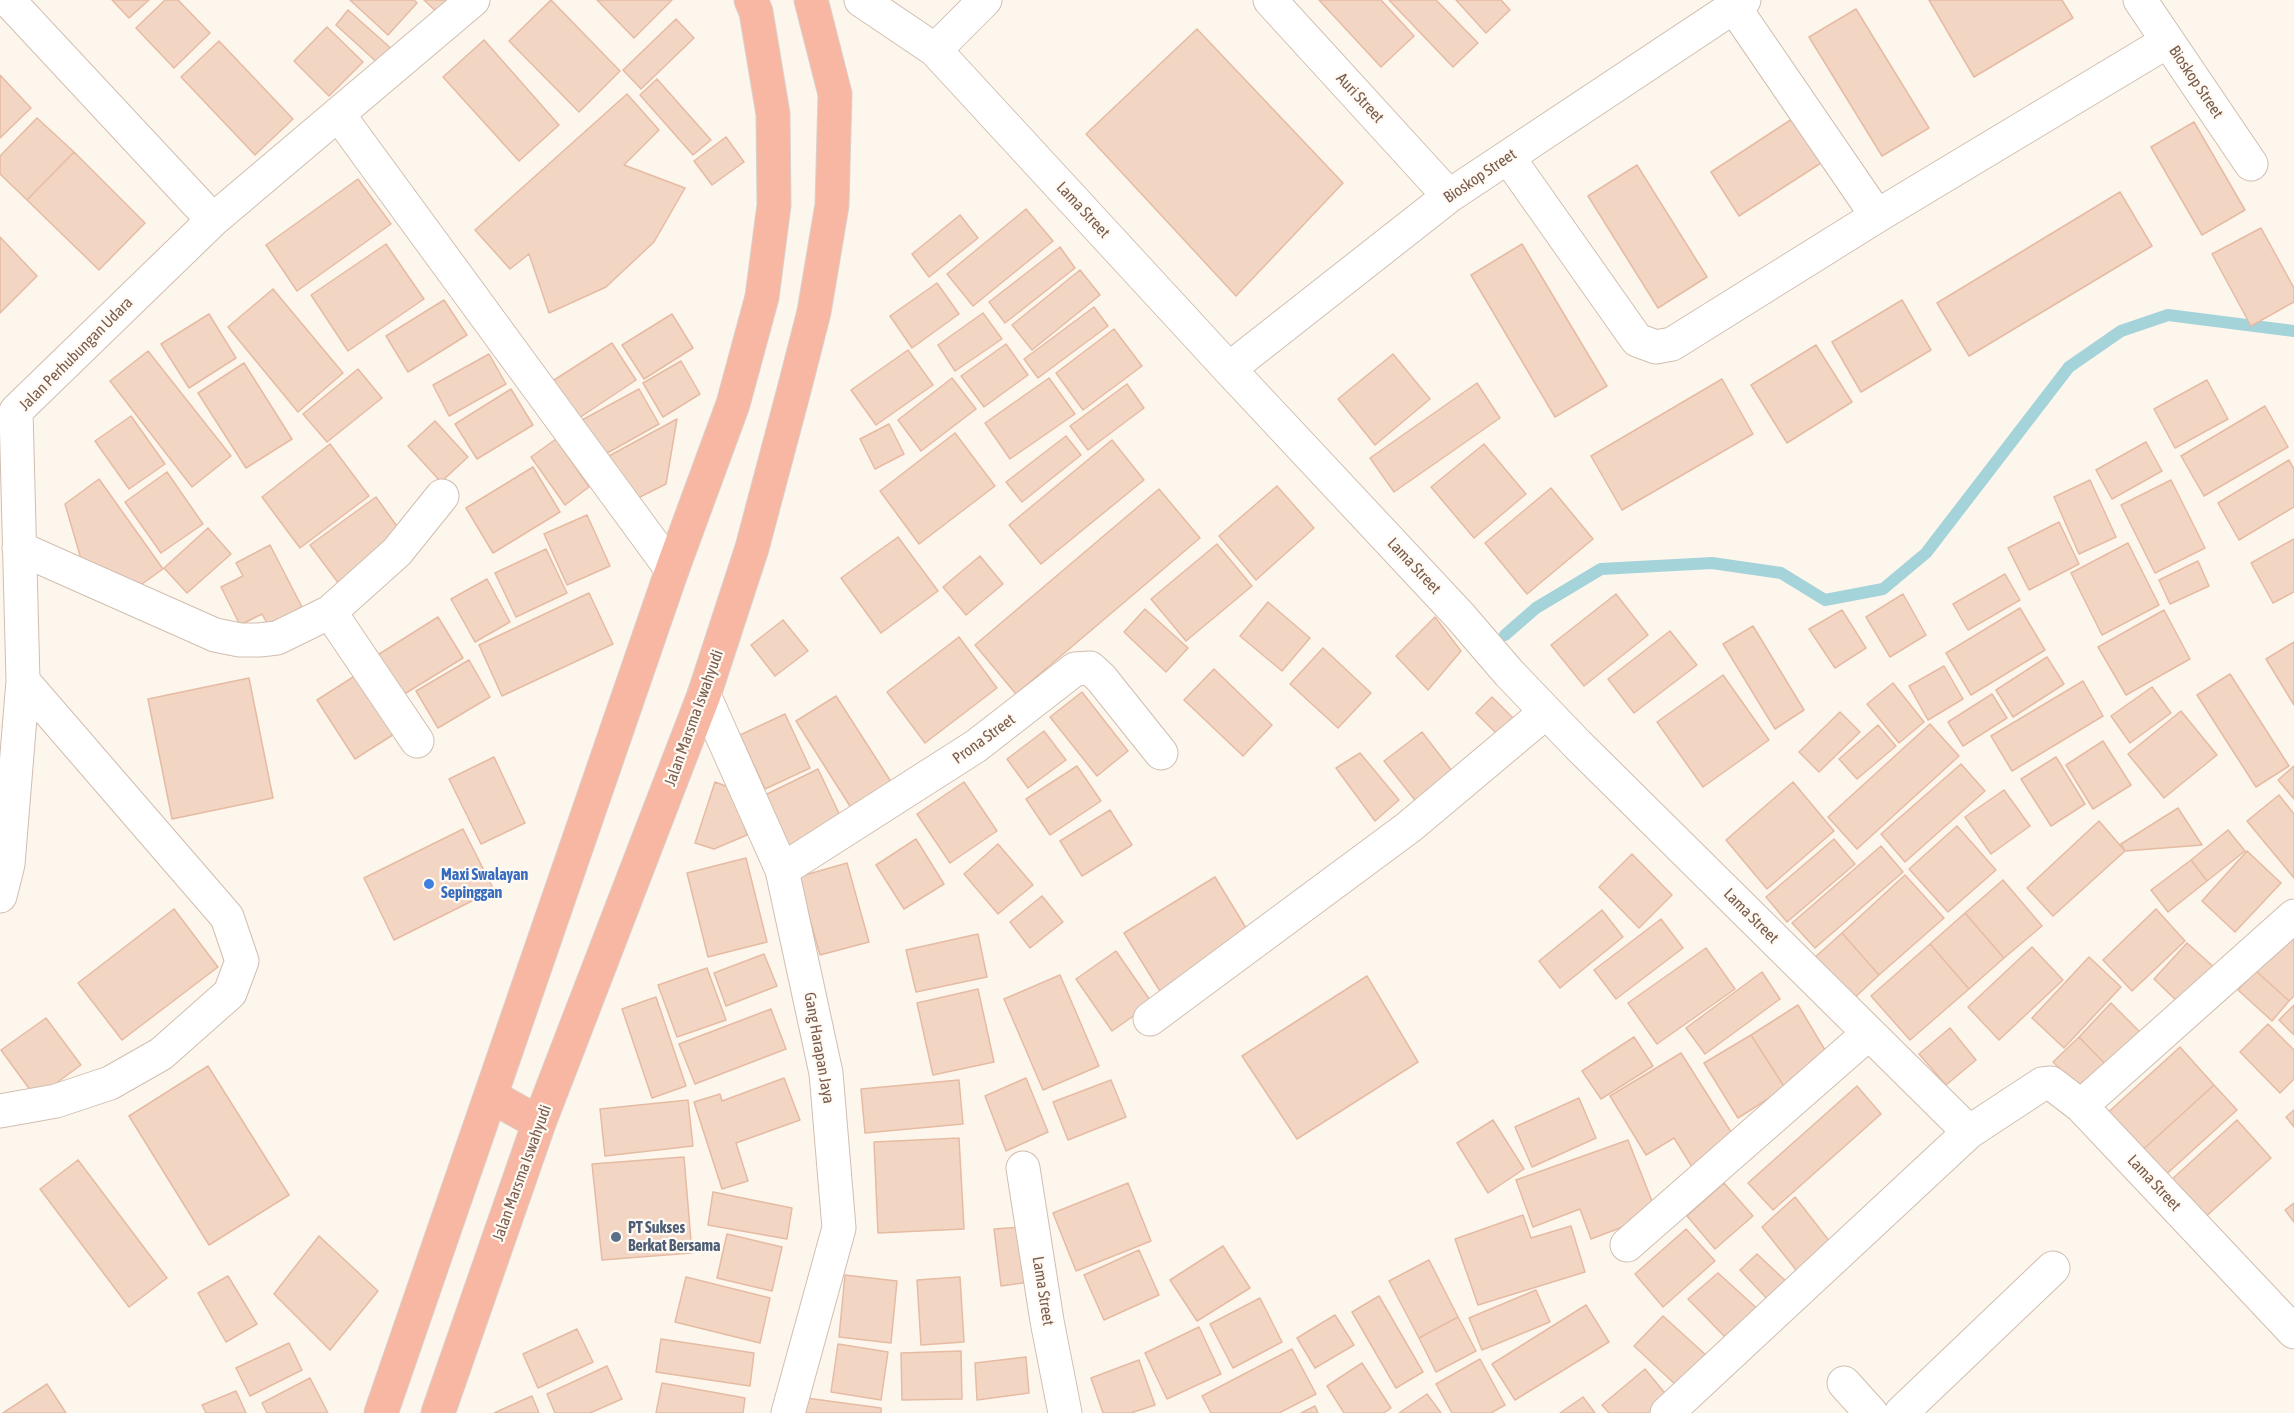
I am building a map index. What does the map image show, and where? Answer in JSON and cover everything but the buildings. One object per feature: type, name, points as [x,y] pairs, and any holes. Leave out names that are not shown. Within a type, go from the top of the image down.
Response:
[{"type":"highway","points":[[381,1413],[672,570],[733,404],[762,297],[774,205],[773,114],[756,12],[751,0]]},
{"type":"highway","name":"Jalan Marsma Iswahyudi","points":[[438,1413],[538,1123],[704,695],[752,548],[794,390],[814,312],[832,205],[835,94],[811,0]]},
{"type":"highway","points":[[491,1096],[538,1123]]},
{"type":"street","points":[[8,0],[213,220]]},
{"type":"street","name":"Jalan Perhubungan Udara","points":[[0,896],[8,864],[22,681],[20,548],[4,399],[473,0]]},
{"type":"street","name":"Lama Street","points":[[861,0],[935,50],[1461,616],[1509,673],[1546,712],[1969,1132]]},
{"type":"street","points":[[935,50],[985,0]]},
{"type":"street","name":"Auri Street","points":[[1270,0],[1449,196]]},
{"type":"street","name":"Bioskop Street","points":[[2140,0],[2251,164]]},
{"type":"street","points":[[1739,3],[1877,216]]},
{"type":"street","name":"Bioskop Street","points":[[1229,369],[1449,196],[1739,3]]},
{"type":"street","points":[[1508,157],[1637,340],[1656,347],[1672,344],[1877,216],[2168,41]]},
{"type":"street","points":[[338,114],[672,570]]},
{"type":"street","points":[[20,548],[215,635],[240,640],[277,638],[330,612],[397,552],[442,496]]},
{"type":"street","points":[[330,612],[417,741]]},
{"type":"street","name":"Prona Street","points":[[782,870],[976,746],[1075,669],[1090,668],[1101,678],[1161,753]]},
{"type":"street","points":[[0,1111],[56,1101],[110,1083],[161,1054],[230,993],[242,962],[227,917],[22,681]]},
{"type":"street","name":"Gang Harapan Jaya","points":[[704,695],[782,870],[826,1073],[839,1228],[788,1413]]},
{"type":"street","points":[[1149,1019],[1409,827],[1546,712]]},
{"type":"street","points":[[2081,1106],[2294,916]]},
{"type":"street","points":[[1627,1245],[1869,1033]]},
{"type":"street","name":"Lama Street","points":[[1667,1413],[1969,1132],[2042,1084],[2051,1083],[2081,1106],[2294,1332]]},
{"type":"street","name":"Lama Street","points":[[1023,1168],[1047,1321],[1065,1413]]},
{"type":"street","points":[[1901,1413],[2053,1268]]},
{"type":"street","points":[[1844,1383],[1871,1413]]},
{"type":"waterway","points":[[1505,635],[1536,608],[1601,569],[1712,563],[1781,573],[1825,600],[1883,589],[1926,553],[2069,367],[2121,331],[2168,315],[2294,331]]},
{"type":"place","name":"Maxi Swalayan Sepinggan","points":[[429,884]]},
{"type":"place","name":"PT Sukses Berkat Bersama","points":[[616,1237]]}]
